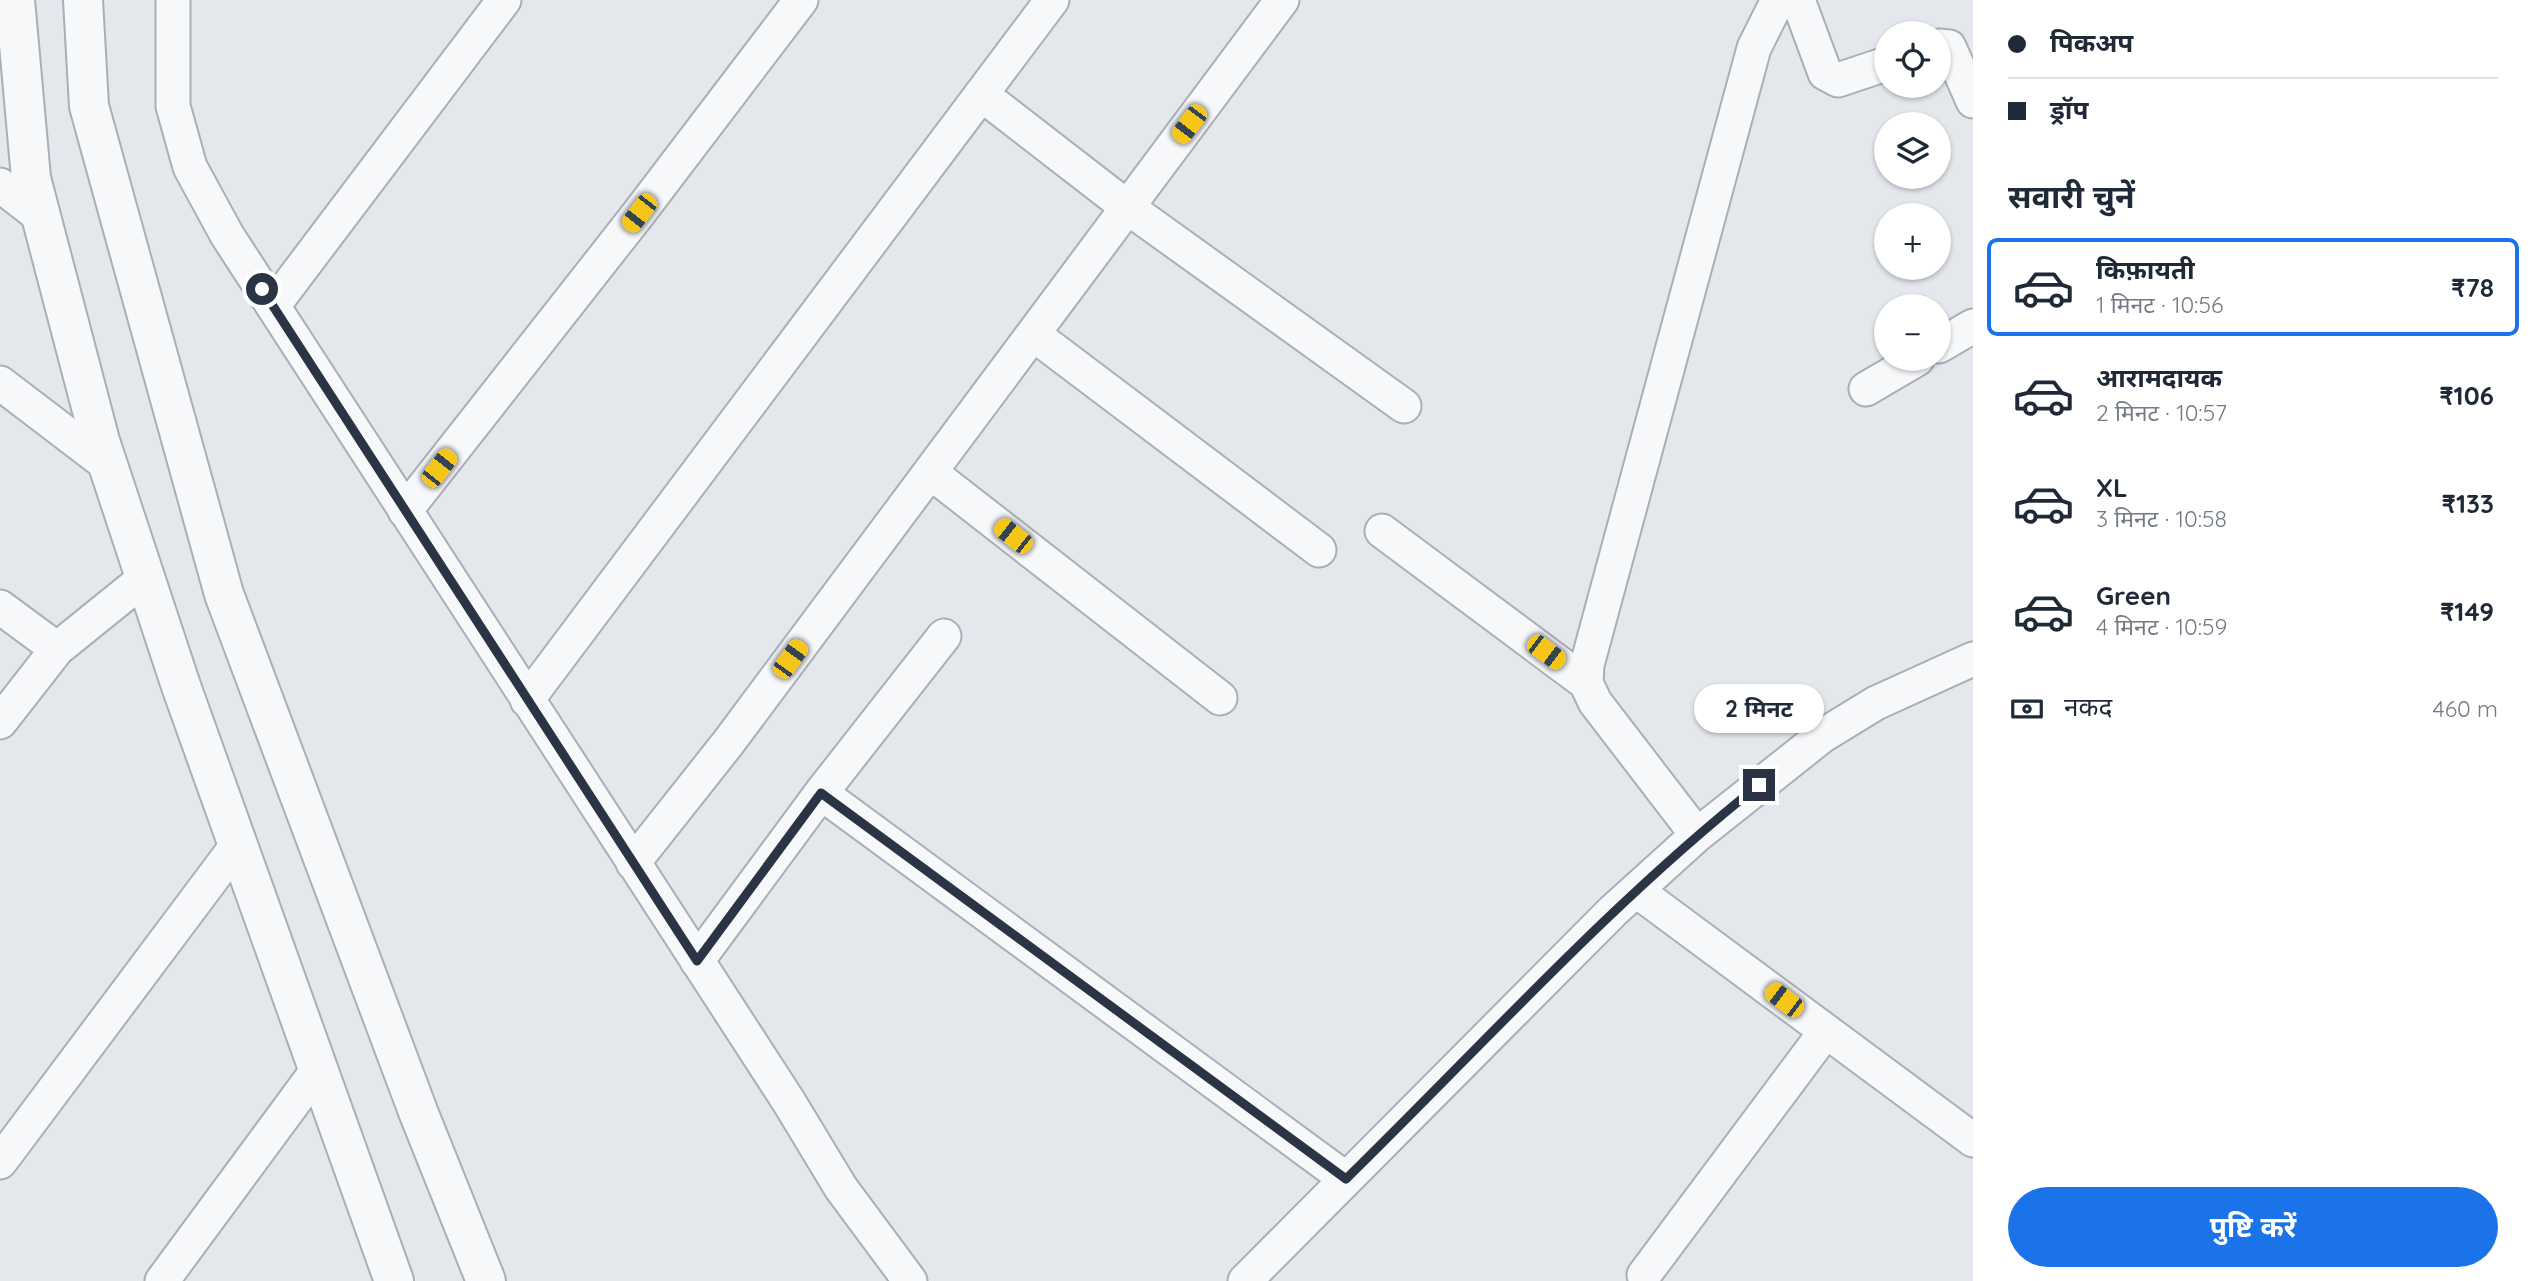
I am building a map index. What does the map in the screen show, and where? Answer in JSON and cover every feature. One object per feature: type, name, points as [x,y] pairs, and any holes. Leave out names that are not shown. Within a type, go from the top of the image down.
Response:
[{"type":"street","points":[[15,0],[31,178],[109,466],[145,578],[238,844],[394,1281]]},
{"type":"street","points":[[83,0],[89,106],[224,594],[419,1114],[486,1281]]},
{"type":"street","points":[[173,0],[173,106],[190,167],[228,235],[841,1188],[910,1281]]},
{"type":"street","points":[[273,306],[505,0]]},
{"type":"street","points":[[405,511],[639,213],[801,0]]},
{"type":"street","points":[[527,700],[1052,0]]},
{"type":"street","points":[[634,863],[1282,0]]},
{"type":"street","points":[[1697,835],[1595,702],[1587,683],[1587,665],[1754,48],[1778,0]]},
{"type":"street","points":[[1798,0],[1825,73],[1838,80],[1874,68]]},
{"type":"street","points":[[1951,52],[1973,101]]},
{"type":"street","points":[[981,94],[1128,207],[1404,406]]},
{"type":"street","points":[[0,185],[41,217]]},
{"type":"street","points":[[1951,339],[1973,326]]},
{"type":"street","points":[[1033,334],[1320,550]]},
{"type":"street","points":[[1866,389],[1897,371]]},
{"type":"street","points":[[0,383],[109,466]]},
{"type":"street","points":[[930,472],[1220,698]]},
{"type":"street","points":[[1382,531],[1587,683]]},
{"type":"street","points":[[0,722],[57,649],[145,578]]},
{"type":"street","points":[[0,607],[57,649]]},
{"type":"street","points":[[697,961],[821,793],[944,636]]},
{"type":"street","points":[[1245,1281],[1637,891],[1697,835],[1822,736],[1876,703],[1973,659]]},
{"type":"street","points":[[821,793],[1346,1179]]},
{"type":"street","points":[[0,1161],[238,844]]},
{"type":"street","points":[[1637,891],[1826,1031],[1967,1123]]},
{"type":"street","points":[[1644,1275],[1826,1031]]},
{"type":"street","points":[[162,1281],[319,1069]]},
{"type":"route","points":[[262,289],[697,961],[821,793],[857,823],[1346,1179],[1613,911],[1697,835],[1759,785]]}]
